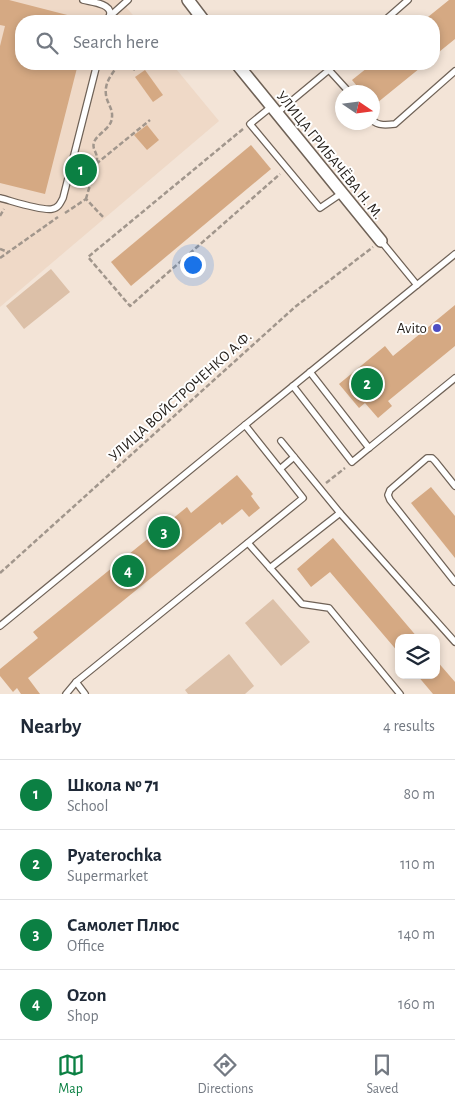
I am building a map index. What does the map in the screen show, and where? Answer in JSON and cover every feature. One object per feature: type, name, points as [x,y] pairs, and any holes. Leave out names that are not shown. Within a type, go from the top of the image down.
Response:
[{"type":"street","points":[[188,0],[199,15]]},
{"type":"street","name":"УЛИЦА ГРИБАЧЁВА Н. М.","points":[[242,70],[381,241]]},
{"type":"lane","points":[[83,0],[105,6],[110,12],[109,15]]},
{"type":"lane","points":[[112,15],[128,0]]},
{"type":"lane","points":[[391,15],[408,0]]},
{"type":"lane","points":[[0,198],[45,209],[53,209],[59,206],[63,198],[95,70]]},
{"type":"lane","points":[[342,193],[320,208],[250,124],[274,110],[329,70],[343,85]]},
{"type":"lane","points":[[380,123],[395,124],[455,71]]},
{"type":"lane","points":[[381,241],[417,284]]},
{"type":"lane","points":[[0,626],[455,254]]},
{"type":"lane","points":[[310,372],[369,448]]},
{"type":"lane","points":[[293,386],[352,462],[455,378]]},
{"type":"lane","points":[[66,694],[76,682],[303,498],[245,426]]},
{"type":"lane","points":[[281,441],[340,513],[455,642]]},
{"type":"lane","points":[[280,469],[294,457]]},
{"type":"lane","points":[[455,486],[432,458],[427,458],[390,490],[388,495],[455,582]]},
{"type":"lane","points":[[270,568],[340,513]]},
{"type":"lane","points":[[248,543],[302,604],[329,608],[400,694]]},
{"type":"lane","points":[[76,682],[85,694]]},
{"type":"path","points":[[0,258],[86,199],[97,157],[93,150],[94,143],[100,133],[108,127],[112,119],[106,95],[107,81],[115,70]]},
{"type":"path","points":[[95,164],[150,120]]},
{"type":"path","points":[[250,124],[88,257],[130,306],[287,168]]},
{"type":"path","points":[[86,199],[104,218]]},
{"type":"path","name":"УЛИЦА ВОЙСТРОЧЕНКО А.Ф.","points":[[0,573],[295,307],[381,241]]},
{"type":"path","points":[[0,249],[9,252]]},
{"type":"path","points":[[320,488],[352,462]]},
{"type":"shaded area","points":[[0,0],[120,0],[133,15],[15,15],[15,70],[177,70],[219,121],[0,307]]},
{"type":"shaded area","points":[[51,269],[70,292],[24,329],[6,306]]},
{"type":"shaded area","points":[[273,599],[310,642],[281,666],[245,623]]},
{"type":"shaded area","points":[[229,654],[254,686],[245,694],[188,694],[185,690]]},
{"type":"building","points":[[0,0],[9,0],[67,15],[15,15],[15,70],[76,70],[45,194],[0,183],[0,46],[5,26],[0,25]]},
{"type":"building","points":[[449,0],[455,0],[455,39],[440,51],[440,15],[430,15]]},
{"type":"building","points":[[145,70],[163,95],[153,102],[135,77]]},
{"type":"building","points":[[364,70],[418,70],[380,101],[380,85],[356,85],[352,80]]},
{"type":"building","points":[[147,125],[159,140],[147,150],[134,135]]},
{"type":"building","points":[[251,145],[271,169],[131,286],[111,262]]},
{"type":"building","points":[[455,305],[455,346],[388,401],[392,406],[378,418],[365,403],[359,408],[339,384],[385,346],[393,356]]},
{"type":"building","points":[[237,475],[253,494],[251,496],[260,508],[249,517],[242,509],[222,525],[220,522],[28,678],[40,694],[21,694],[17,688],[13,692],[0,676],[0,669],[38,638],[33,632],[187,507],[191,513]]},
{"type":"building","points":[[431,487],[455,516],[455,558],[411,503]]},
{"type":"building","points":[[333,538],[415,634],[395,634],[395,648],[330,572],[311,587],[297,569]]},
{"type":"building","points":[[440,665],[455,682],[455,694],[433,694],[420,679],[440,679]]},
{"type":"place","name":"Школа № 71","points":[[81,170]]},
{"type":"place","name":"Avito","points":[[437,328]]},
{"type":"place","name":"Pyaterochka","points":[[367,384]]},
{"type":"place","name":"Самолет Плюс","points":[[164,532]]},
{"type":"place","name":"Ozon","points":[[128,571]]}]
